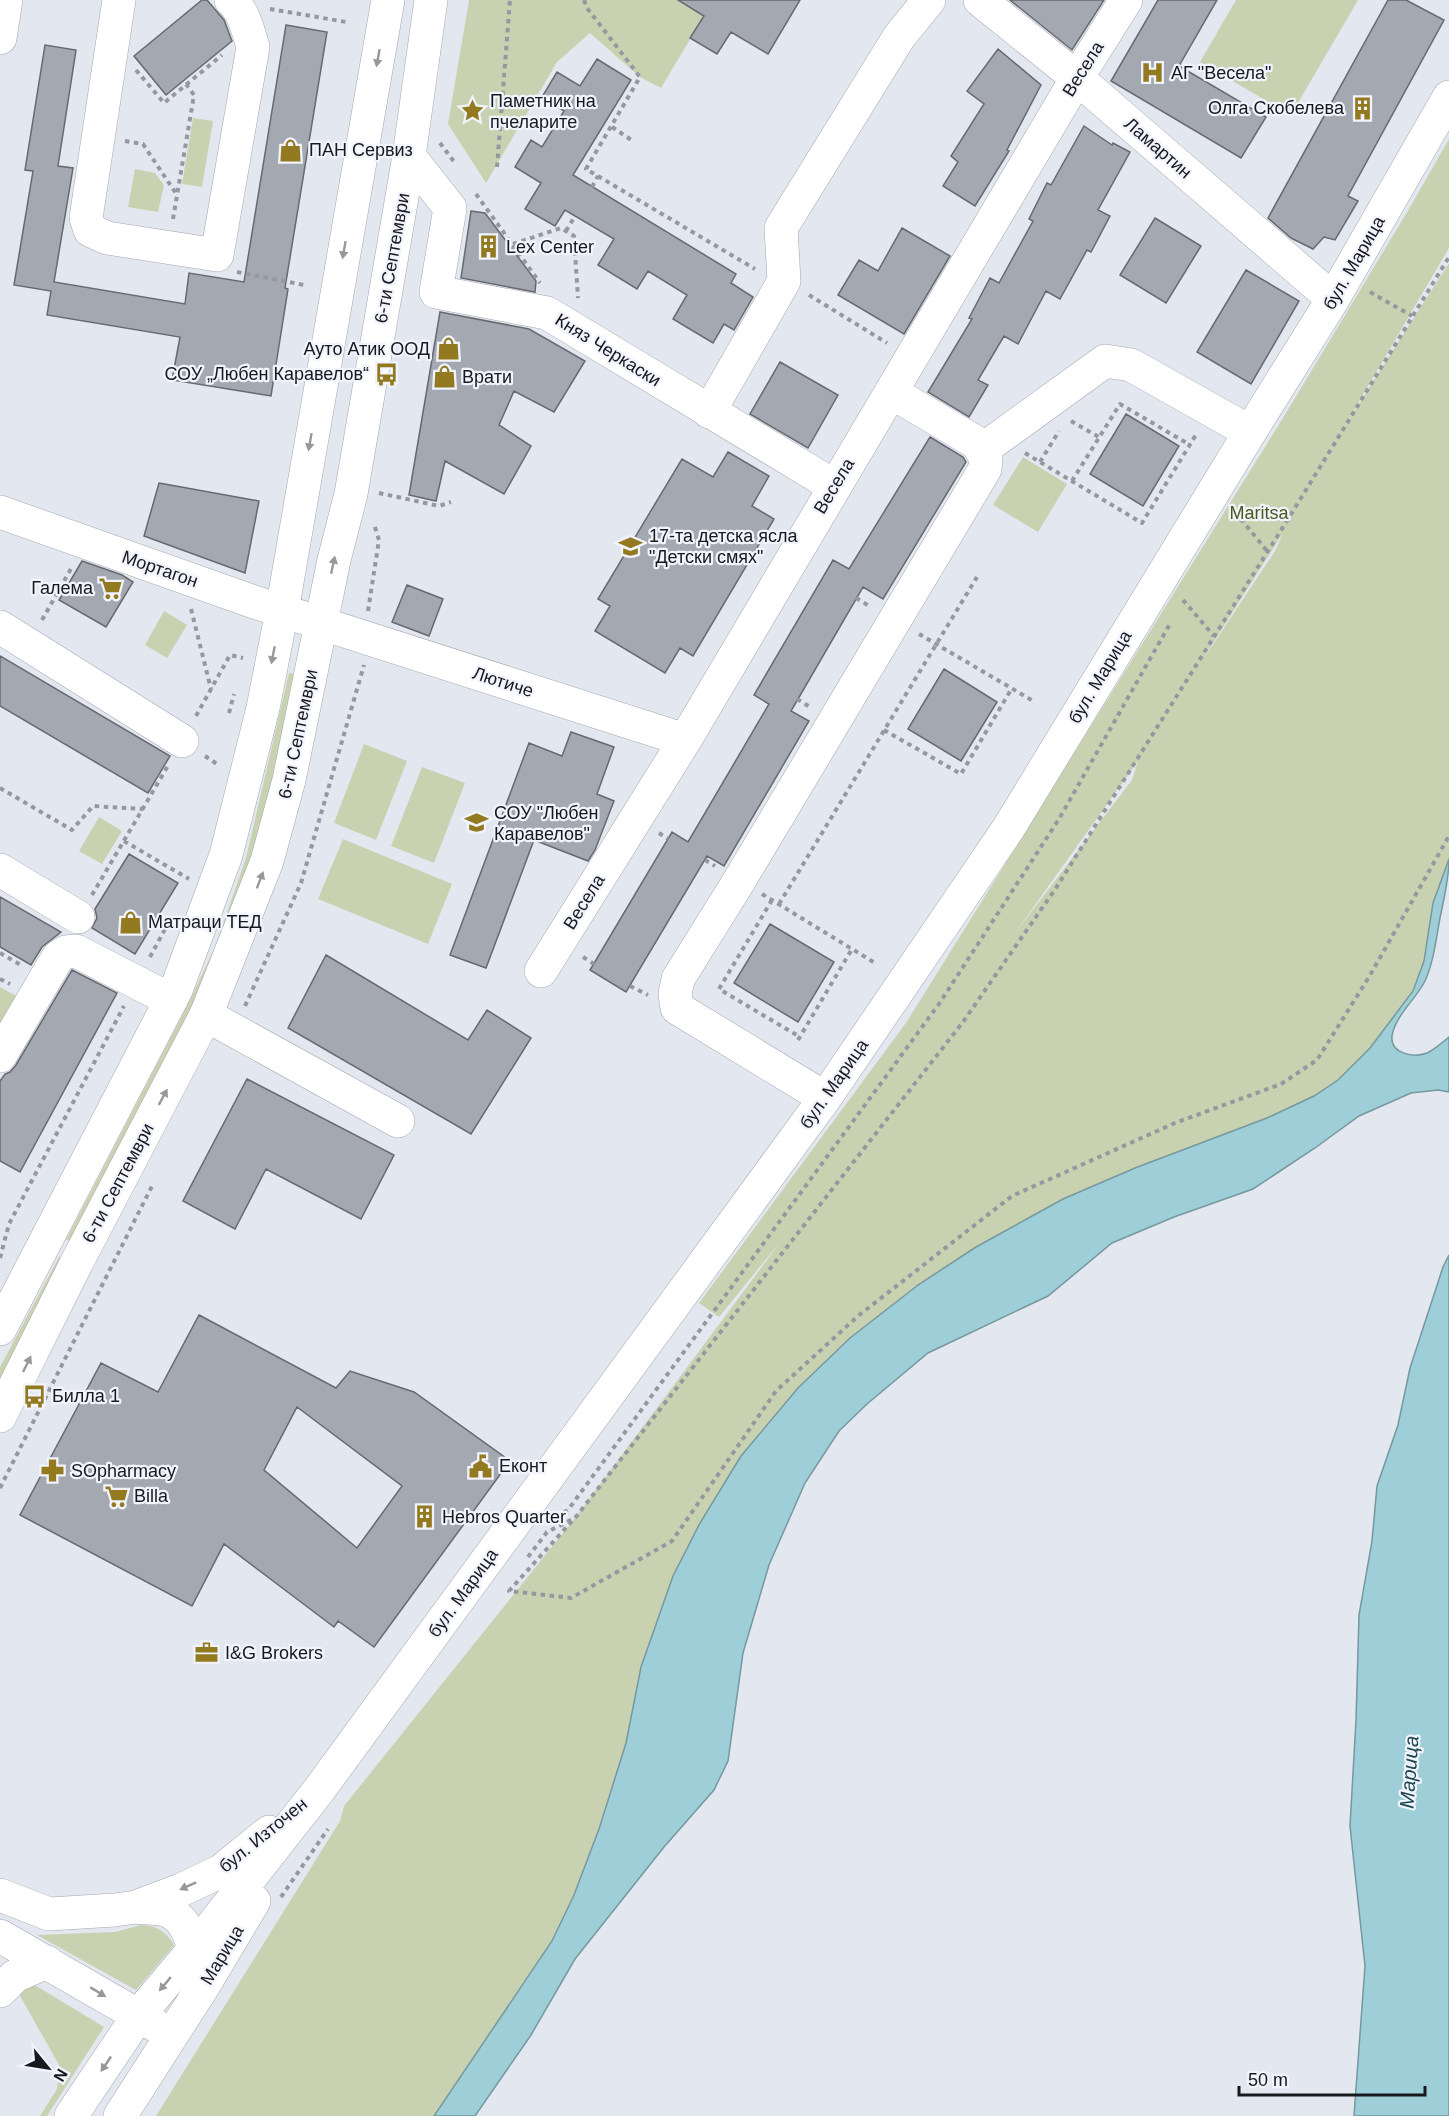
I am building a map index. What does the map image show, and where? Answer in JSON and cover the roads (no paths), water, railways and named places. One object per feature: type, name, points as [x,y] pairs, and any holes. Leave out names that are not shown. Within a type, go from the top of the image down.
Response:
[{"type":"street","points":[[0,38],[6,0]]},
{"type":"street","points":[[119,0],[86,219],[90,230],[107,238],[217,255],[253,47],[238,10]]},
{"type":"street","name":"6-ти Септември","points":[[0,1329],[171,1000],[226,855],[263,708],[282,610],[388,0]]},
{"type":"street","name":"6-ти Септември","points":[[0,1416],[78,1260],[206,1015],[267,861],[289,780],[334,560],[351,494],[410,156],[431,0]]},
{"type":"street","points":[[709,412],[783,283],[780,228],[899,37],[929,0]]},
{"type":"street","name":"Ламартин","points":[[980,0],[1077,78],[1333,299]]},
{"type":"street","name":"Весела","points":[[541,971],[685,740],[1077,78],[1126,0]]},
{"type":"street","name":"бул. Марица","points":[[138,2016],[194,1949],[319,1790],[825,1098],[1008,829],[1333,299],[1449,97]]},
{"type":"street","name":"Княз Черкаски","points":[[410,156],[450,208],[436,292],[548,313],[834,486]]},
{"type":"street","points":[[825,1098],[677,1008],[675,993],[678,979],[740,880],[981,477],[991,444],[1105,361],[1131,365],[1250,432]]},
{"type":"street","points":[[891,392],[976,443],[991,444]]},
{"type":"street","name":"Мортагон","points":[[0,512],[183,577],[322,623]]},
{"type":"street","name":"Лютиче","points":[[322,623],[685,740]]},
{"type":"street","points":[[0,627],[182,741]]},
{"type":"street","points":[[0,870],[78,917]]},
{"type":"street","points":[[0,1056],[58,957],[66,952],[76,951],[171,1000]]},
{"type":"street","points":[[206,1015],[398,1121]]},
{"type":"street","name":"бул. Източен","points":[[0,1894],[49,1914],[116,1910],[136,1906],[181,1890],[222,1871],[319,1790]]},
{"type":"street","name":"Марица","points":[[120,2116],[204,1985],[319,1790]]},
{"type":"street","points":[[136,1906],[166,1911],[178,1918],[186,1928],[204,1985]]},
{"type":"street","points":[[0,1936],[172,2036]]},
{"type":"street","points":[[0,1991],[15,1976],[47,1962]]},
{"type":"street","points":[[71,2116],[138,2016]]},
{"type":"water","points":[[1449,859],[1446,888],[1431,966],[1421,988],[1397,1022],[1392,1042],[1399,1051],[1416,1055],[1427,1053],[1449,1037],[1449,1092],[1438,1090],[1411,1093],[1359,1116],[1253,1189],[1174,1217],[1112,1243],[1048,1296],[928,1353],[867,1404],[839,1431],[805,1483],[769,1565],[743,1653],[728,1761],[714,1790],[664,1847],[575,1959],[531,2035],[475,2116],[434,2116],[552,1941],[574,1895],[599,1829],[626,1743],[641,1667],[673,1576],[700,1523],[741,1456],[798,1388],[850,1338],[918,1285],[976,1247],[1063,1199],[1135,1168],[1267,1118],[1314,1096],[1338,1080],[1370,1048],[1413,991],[1424,961],[1433,903]]},
{"type":"water","points":[[1449,1255],[1449,2116],[1354,2116],[1365,1966],[1350,1826],[1359,1615],[1372,1541],[1377,1486],[1398,1425],[1410,1368]]},
{"type":"place","name":"АГ \"Весела\"","points":[[1153,73]]},
{"type":"place","name":"Олга Скобелева","points":[[1362,108]]},
{"type":"place","name":"Паметник на пчеларите","points":[[472,111]]},
{"type":"place","name":"ПАН Сервиз","points":[[291,150]]},
{"type":"place","name":"Lex Center","points":[[488,247]]},
{"type":"place","name":"Ауто Атик ООД","points":[[448,349]]},
{"type":"place","name":"СОУ „Любен Каравелов“","points":[[387,374]]},
{"type":"place","name":"Врати","points":[[444,377]]},
{"type":"place","name":"17-та детска ясла \"Детски смях\"","points":[[631,546]]},
{"type":"place","name":"Галема","points":[[111,588]]},
{"type":"place","name":"СОУ \"Любен Каравелов\"","points":[[476,823]]},
{"type":"place","name":"Матраци ТЕД","points":[[130,922]]},
{"type":"place","name":"Билла 1","points":[[34,1396]]},
{"type":"place","name":"Еконт","points":[[481,1466]]},
{"type":"place","name":"SOpharmacy","points":[[53,1471]]},
{"type":"place","name":"Billa","points":[[116,1496]]},
{"type":"place","name":"Hebros Quarter","points":[[424,1517]]},
{"type":"place","name":"I&G Brokers","points":[[207,1653]]},
{"type":"park label","name":"Maritsa","points":[[1259,513]]}]
